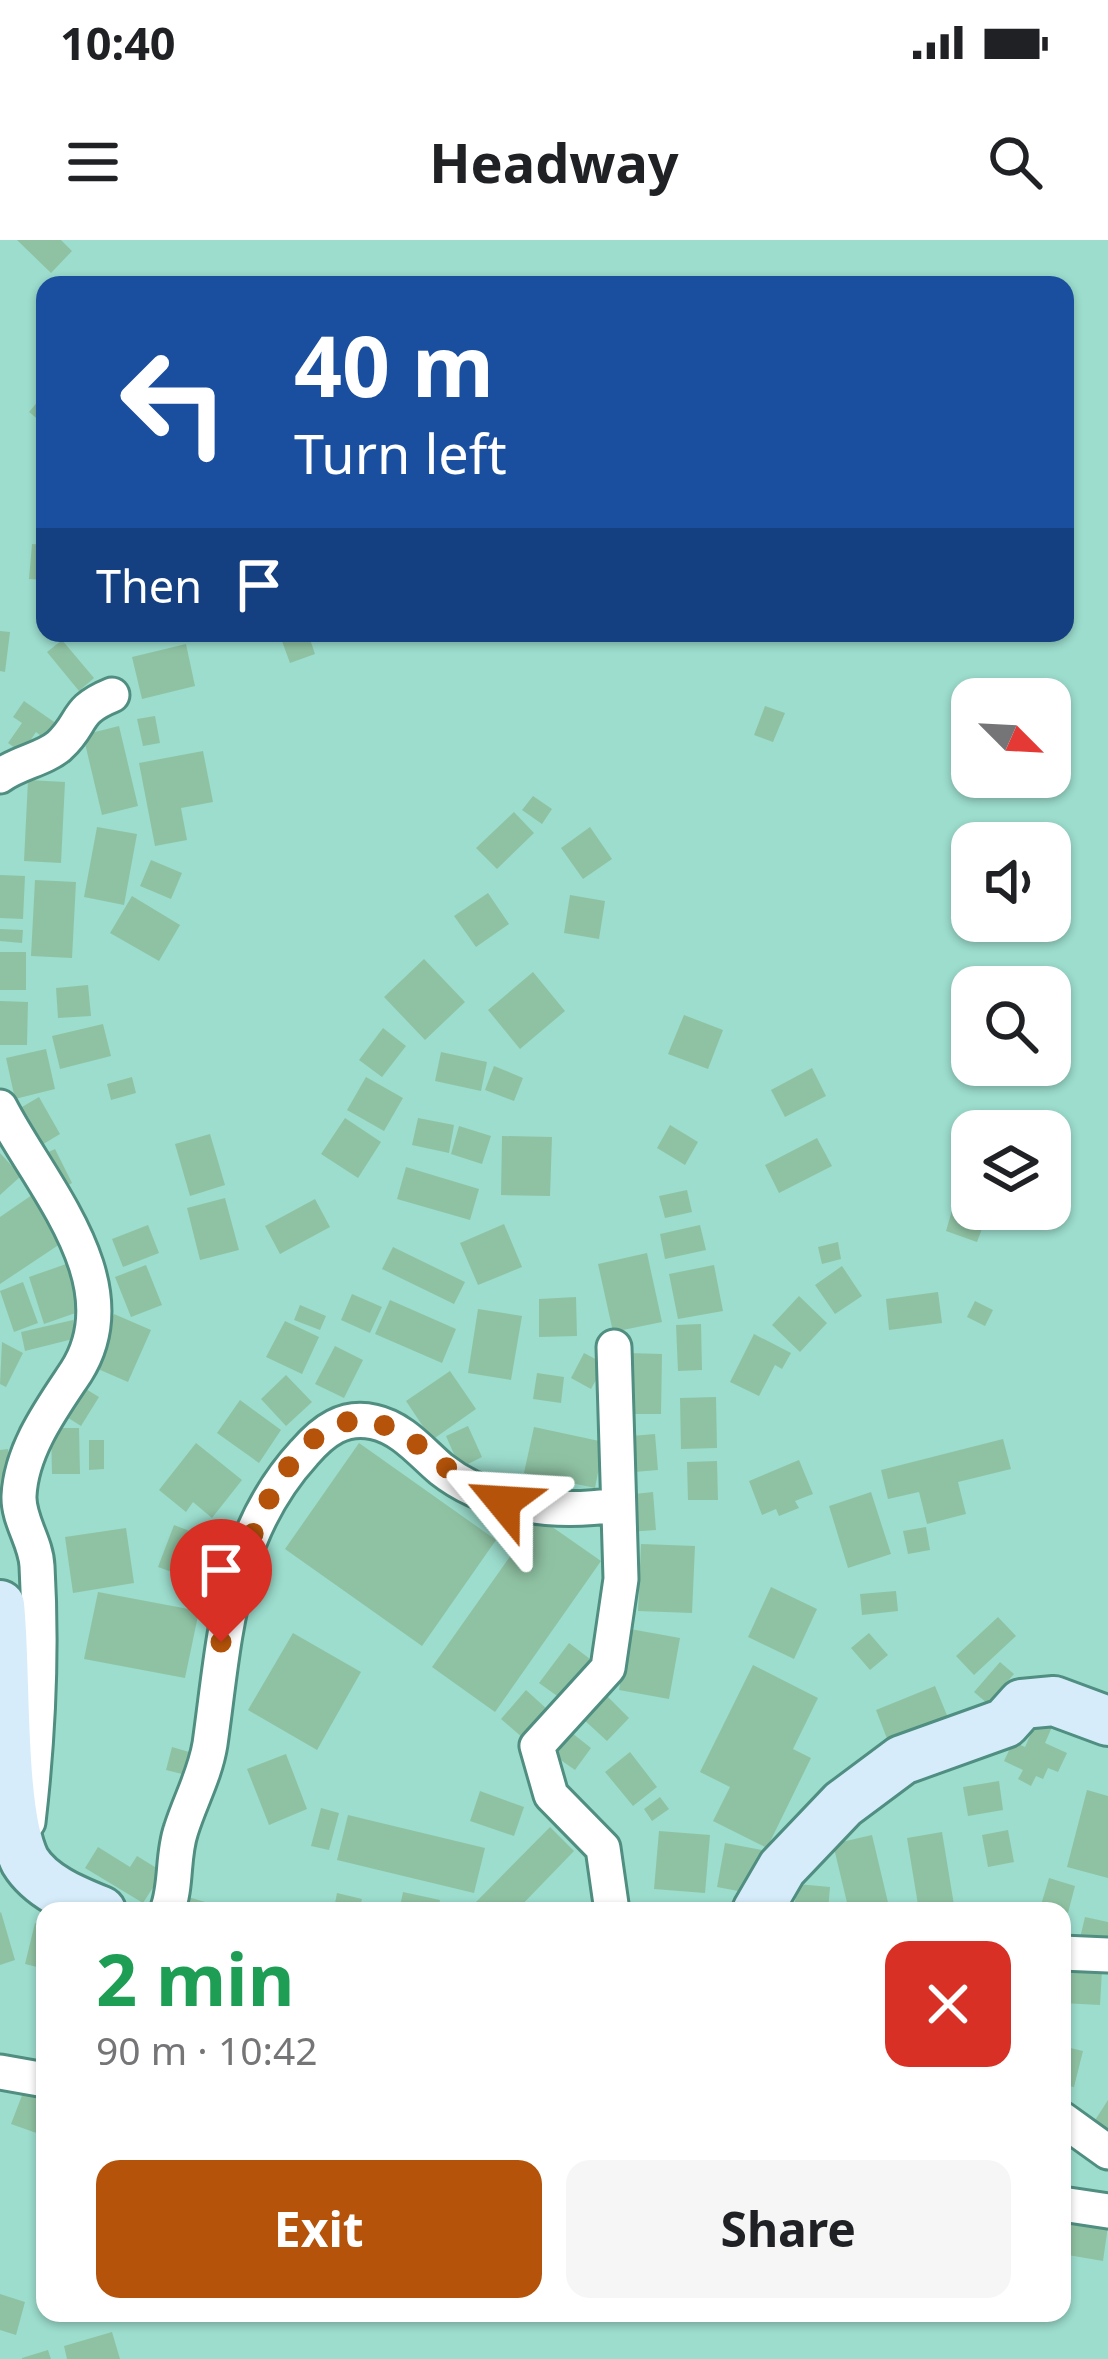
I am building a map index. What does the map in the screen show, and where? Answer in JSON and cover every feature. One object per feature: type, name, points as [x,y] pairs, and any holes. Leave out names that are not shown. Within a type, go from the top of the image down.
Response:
[{"type":"street","points":[[0,776],[20,761],[57,748],[86,705],[112,694]]},
{"type":"street","points":[[0,1107],[93,1279],[98,1311],[80,1364],[33,1443],[19,1498],[37,1556],[42,1696],[23,1860]]},
{"type":"street","points":[[611,1902],[603,1848],[551,1795],[537,1746],[608,1668],[621,1580],[614,1347]]},
{"type":"street","points":[[169,1902],[181,1829],[193,1810],[209,1747],[226,1612],[248,1538],[265,1502],[318,1437],[343,1421],[374,1422],[398,1431],[475,1492],[503,1502],[616,1505]]},
{"type":"street","points":[[0,1605],[11,1816],[23,1860],[79,1902]]},
{"type":"street","points":[[762,1902],[782,1868],[843,1804],[902,1760],[1005,1723],[1022,1704],[1054,1701],[1108,1720]]},
{"type":"street","points":[[1071,1953],[1108,1954]]},
{"type":"street","points":[[0,2072],[36,2078]]},
{"type":"street","points":[[1071,2125],[1108,2152]]},
{"type":"street","points":[[1071,2205],[1108,2210]]},
{"type":"building","points":[[17,240],[61,240],[72,251],[51,273]]},
{"type":"building","points":[[32,544],[36,544],[36,579],[29,579]]},
{"type":"building","points":[[0,631],[10,632],[5,672],[0,671]]},
{"type":"building","points":[[64,642],[94,678],[79,691],[47,652]]},
{"type":"building","points":[[282,642],[311,642],[315,654],[290,663]]},
{"type":"building","points":[[186,644],[195,686],[142,699],[132,657]]},
{"type":"building","points":[[24,701],[57,724],[46,740],[36,732],[22,753],[8,743],[22,723],[13,717]]},
{"type":"building","points":[[765,706],[785,713],[773,742],[754,735]]},
{"type":"building","points":[[155,716],[160,743],[143,746],[137,719]]},
{"type":"building","points":[[119,726],[138,806],[102,815],[83,735]]},
{"type":"building","points":[[203,751],[213,802],[181,808],[187,840],[155,846],[139,763]]},
{"type":"building","points":[[28,780],[65,782],[61,863],[24,861]]},
{"type":"building","points":[[533,796],[552,809],[542,824],[522,810]]},
{"type":"building","points":[[514,812],[534,833],[497,869],[476,848]]},
{"type":"building","points":[[97,827],[137,834],[124,905],[84,897]]},
{"type":"building","points":[[590,827],[612,859],[583,879],[561,848]]},
{"type":"building","points":[[151,860],[182,873],[171,899],[140,886]]},
{"type":"building","points":[[0,875],[25,876],[23,919],[0,918]]},
{"type":"building","points":[[35,880],[76,882],[72,958],[31,956]]},
{"type":"building","points":[[488,893],[509,924],[476,947],[454,916]]},
{"type":"building","points":[[570,895],[605,901],[599,939],[564,933]]},
{"type":"building","points":[[132,896],[180,925],[159,961],[110,933]]},
{"type":"building","points":[[0,929],[23,930],[22,943],[0,941]]},
{"type":"building","points":[[0,952],[26,952],[26,990],[0,990]]},
{"type":"building","points":[[424,959],[465,1002],[425,1040],[384,997]]},
{"type":"building","points":[[533,972],[565,1011],[520,1049],[488,1010]]},
{"type":"building","points":[[88,985],[91,1016],[58,1018],[56,988]]},
{"type":"building","points":[[0,1001],[28,1002],[27,1045],[0,1045]]},
{"type":"building","points":[[684,1015],[723,1030],[708,1069],[668,1054]]},
{"type":"building","points":[[103,1024],[111,1056],[60,1069],[52,1036]]},
{"type":"building","points":[[383,1028],[406,1046],[382,1077],[359,1060]]},
{"type":"building","points":[[46,1049],[55,1089],[15,1099],[6,1058]]},
{"type":"building","points":[[441,1052],[487,1062],[481,1091],[435,1081]]},
{"type":"building","points":[[494,1066],[523,1078],[514,1101],[485,1090]]},
{"type":"building","points":[[812,1068],[826,1096],[785,1117],[771,1090]]},
{"type":"building","points":[[132,1077],[136,1093],[111,1100],[107,1084]]},
{"type":"building","points":[[366,1077],[403,1098],[384,1131],[347,1110]]},
{"type":"building","points":[[39,1097],[60,1134],[40,1146],[10,1114]]},
{"type":"building","points":[[345,1118],[381,1142],[358,1178],[321,1154]]},
{"type":"building","points":[[418,1118],[454,1125],[449,1153],[412,1145]]},
{"type":"building","points":[[670,1125],[698,1142],[685,1165],[657,1148]]},
{"type":"building","points":[[459,1126],[491,1136],[482,1164],[451,1154]]},
{"type":"building","points":[[210,1134],[225,1185],[190,1196],[175,1144]]},
{"type":"building","points":[[502,1136],[552,1137],[550,1196],[501,1195]]},
{"type":"building","points":[[817,1138],[832,1166],[779,1193],[765,1165]]},
{"type":"building","points":[[55,1149],[72,1183],[54,1193],[36,1158]]},
{"type":"building","points":[[0,1153],[21,1176],[0,1195]]},
{"type":"building","points":[[406,1167],[479,1189],[470,1220],[397,1199]]},
{"type":"building","points":[[687,1190],[692,1212],[665,1218],[659,1196]]},
{"type":"building","points":[[32,1195],[63,1242],[0,1284],[0,1217]]},
{"type":"building","points":[[225,1198],[239,1250],[200,1260],[187,1208]]},
{"type":"building","points":[[315,1199],[330,1227],[280,1254],[265,1226]]},
{"type":"building","points":[[951,1214],[951,1230],[982,1230],[977,1242],[946,1231]]},
{"type":"building","points":[[504,1224],[522,1267],[478,1285],[460,1243]]},
{"type":"building","points":[[148,1225],[159,1253],[123,1267],[112,1239]]},
{"type":"building","points":[[700,1225],[706,1250],[665,1259],[660,1234]]},
{"type":"building","points":[[838,1242],[841,1259],[822,1264],[818,1247]]},
{"type":"building","points":[[393,1247],[465,1282],[454,1304],[382,1269]]},
{"type":"building","points":[[647,1253],[662,1322],[613,1332],[598,1264]]},
{"type":"building","points":[[69,1263],[84,1310],[44,1324],[29,1277]]},
{"type":"building","points":[[146,1265],[162,1305],[131,1317],[115,1277]]},
{"type":"building","points":[[714,1265],[723,1311],[678,1319],[669,1274]]},
{"type":"building","points":[[842,1266],[862,1296],[835,1314],[815,1285]]},
{"type":"building","points":[[23,1282],[38,1323],[14,1332],[0,1291]]},
{"type":"building","points":[[938,1292],[942,1323],[889,1330],[886,1299]]},
{"type":"building","points":[[352,1294],[382,1307],[370,1333],[341,1320]]},
{"type":"building","points":[[799,1296],[827,1323],[800,1352],[772,1325]]},
{"type":"building","points":[[576,1297],[577,1336],[539,1337],[539,1299]]},
{"type":"building","points":[[390,1300],[456,1329],[442,1363],[375,1334]]},
{"type":"building","points":[[975,1301],[993,1310],[985,1326],[967,1317]]},
{"type":"building","points":[[300,1305],[326,1316],[320,1330],[294,1320]]},
{"type":"building","points":[[478,1309],[522,1316],[511,1380],[468,1373]]},
{"type":"building","points":[[114,1314],[151,1330],[128,1382],[91,1366]]},
{"type":"building","points":[[73,1320],[77,1338],[25,1351],[21,1332]]},
{"type":"building","points":[[285,1321],[319,1337],[302,1374],[266,1357]]},
{"type":"building","points":[[701,1324],[702,1370],[678,1371],[676,1325]]},
{"type":"building","points":[[754,1334],[791,1353],[782,1369],[775,1365],[759,1396],[730,1382]]},
{"type":"building","points":[[2,1342],[23,1353],[6,1387],[0,1384]]},
{"type":"building","points":[[335,1346],[363,1360],[344,1398],[315,1384]]},
{"type":"building","points":[[584,1353],[605,1364],[591,1389],[571,1378]]},
{"type":"building","points":[[628,1353],[662,1354],[661,1414],[627,1414]]},
{"type":"building","points":[[450,1371],[476,1409],[432,1440],[406,1401]]},
{"type":"building","points":[[537,1373],[564,1377],[561,1403],[533,1399]]},
{"type":"building","points":[[286,1375],[312,1402],[286,1426],[261,1399]]},
{"type":"building","points":[[76,1383],[99,1397],[81,1426],[59,1412]]},
{"type":"building","points":[[716,1397],[717,1448],[681,1449],[680,1398]]},
{"type":"building","points":[[240,1400],[281,1430],[259,1463],[217,1433]]},
{"type":"building","points":[[468,1426],[482,1457],[460,1468],[446,1436]]},
{"type":"building","points":[[534,1427],[604,1442],[595,1488],[524,1473]]},
{"type":"building","points":[[51,1428],[79,1428],[80,1474],[52,1474]]},
{"type":"building","points":[[655,1434],[658,1470],[634,1472],[631,1436]]},
{"type":"building","points":[[1003,1439],[1011,1469],[958,1482],[966,1514],[927,1524],[919,1492],[888,1499],[881,1470]]},
{"type":"building","points":[[89,1440],[104,1440],[104,1469],[89,1470]]},
{"type":"building","points":[[196,1443],[242,1480],[212,1518],[193,1502],[186,1512],[159,1490]]},
{"type":"building","points":[[359,1443],[496,1540],[422,1646],[285,1549]]},
{"type":"building","points":[[8,1449],[16,1500],[0,1502],[0,1450]]},
{"type":"building","points":[[799,1460],[813,1494],[795,1501],[799,1508],[779,1516],[776,1509],[762,1515],[749,1481]]},
{"type":"building","points":[[717,1461],[718,1500],[688,1500],[687,1462]]},
{"type":"building","points":[[653,1492],[656,1530],[628,1532],[625,1495]]},
{"type":"building","points":[[871,1492],[891,1554],[848,1568],[829,1506]]},
{"type":"building","points":[[538,1517],[601,1561],[495,1712],[432,1667]]},
{"type":"building","points":[[174,1525],[221,1543],[205,1584],[158,1567]]},
{"type":"building","points":[[926,1527],[930,1550],[908,1554],[903,1531]]},
{"type":"building","points":[[126,1528],[134,1583],[73,1593],[65,1537]]},
{"type":"building","points":[[641,1544],[695,1546],[692,1613],[638,1611]]},
{"type":"building","points":[[771,1587],[817,1609],[794,1659],[748,1637]]},
{"type":"building","points":[[896,1591],[898,1611],[862,1615],[860,1594]]},
{"type":"building","points":[[98,1592],[199,1611],[185,1678],[84,1659]]},
{"type":"building","points":[[998,1617],[1016,1636],[974,1675],[956,1656]]},
{"type":"building","points":[[630,1629],[680,1638],[669,1699],[619,1690]]},
{"type":"building","points":[[293,1633],[361,1672],[317,1750],[248,1710]]},
{"type":"building","points":[[869,1633],[888,1655],[870,1670],[851,1648]]},
{"type":"building","points":[[569,1643],[590,1659],[560,1698],[539,1683]]},
{"type":"building","points":[[1000,1662],[1014,1674],[988,1704],[974,1692]]},
{"type":"building","points":[[753,1665],[818,1698],[793,1749],[811,1758],[767,1848],[713,1821],[730,1787],[700,1772]]},
{"type":"building","points":[[935,1686],[951,1725],[891,1749],[876,1710]]},
{"type":"building","points":[[526,1690],[548,1710],[523,1738],[501,1719]]},
{"type":"building","points":[[605,1694],[629,1718],[607,1741],[582,1718]]},
{"type":"building","points":[[1037,1720],[1052,1727],[1045,1743],[1067,1753],[1058,1772],[1048,1768],[1043,1779],[1036,1776],[1031,1786],[1018,1779],[1023,1770],[1004,1761],[1013,1742],[1025,1747]]},
{"type":"building","points":[[572,1733],[591,1748],[575,1770],[555,1756]]},
{"type":"building","points":[[172,1747],[196,1754],[190,1776],[166,1770]]},
{"type":"building","points":[[630,1752],[657,1787],[633,1806],[605,1772]]},
{"type":"building","points":[[286,1754],[307,1809],[269,1825],[247,1769]]},
{"type":"building","points":[[999,1781],[1003,1810],[968,1816],[963,1787]]},
{"type":"building","points":[[1087,1790],[1108,1796],[1108,1878],[1067,1867]]},
{"type":"building","points":[[480,1791],[524,1807],[514,1836],[470,1821]]},
{"type":"building","points":[[660,1797],[669,1809],[652,1821],[644,1809]]},
{"type":"building","points":[[321,1808],[339,1813],[329,1850],[311,1846]]},
{"type":"building","points":[[348,1815],[485,1848],[474,1893],[337,1860]]},
{"type":"building","points":[[550,1827],[574,1851],[525,1902],[476,1902]]},
{"type":"building","points":[[1008,1830],[1014,1862],[988,1867],[982,1835]]},
{"type":"building","points":[[659,1831],[710,1835],[705,1893],[654,1889]]},
{"type":"building","points":[[942,1832],[954,1902],[918,1902],[907,1838]]},
{"type":"building","points":[[872,1835],[888,1902],[847,1902],[833,1844]]},
{"type":"building","points":[[725,1843],[762,1850],[754,1894],[717,1887]]},
{"type":"building","points":[[98,1847],[130,1867],[137,1856],[163,1872],[141,1902],[85,1868]]},
{"type":"building","points":[[1049,1878],[1075,1886],[1071,1902],[1042,1902]]},
{"type":"building","points":[[797,1884],[830,1887],[829,1902],[795,1902]]},
{"type":"building","points":[[403,1892],[440,1900],[440,1902],[401,1902]]},
{"type":"building","points":[[337,1893],[362,1899],[361,1902],[335,1902]]},
{"type":"building","points":[[0,1913],[15,1960],[0,1965]]},
{"type":"building","points":[[1085,1917],[1108,1922],[1108,1944],[1080,1938]]},
{"type":"building","points":[[35,1923],[36,1967],[25,1964]]},
{"type":"building","points":[[1071,1968],[1102,1970],[1100,2005],[1071,2003]]},
{"type":"building","points":[[1071,2048],[1083,2051],[1071,2086]]},
{"type":"building","points":[[26,2085],[36,2089],[36,2133],[11,2124]]},
{"type":"building","points":[[1108,2100],[1108,2139],[1090,2128]]},
{"type":"building","points":[[1071,2221],[1108,2226],[1103,2261],[1071,2256]]},
{"type":"building","points":[[0,2294],[25,2302],[16,2335],[0,2330]]},
{"type":"building","points":[[112,2332],[120,2359],[67,2359],[64,2346]]},
{"type":"building","points":[[48,2350],[51,2359],[22,2359],[22,2358]]},
{"type":"route","points":[[221,1642],[248,1538],[265,1502],[318,1437],[343,1421],[374,1422],[398,1431],[445,1472],[475,1492],[503,1502]]}]
